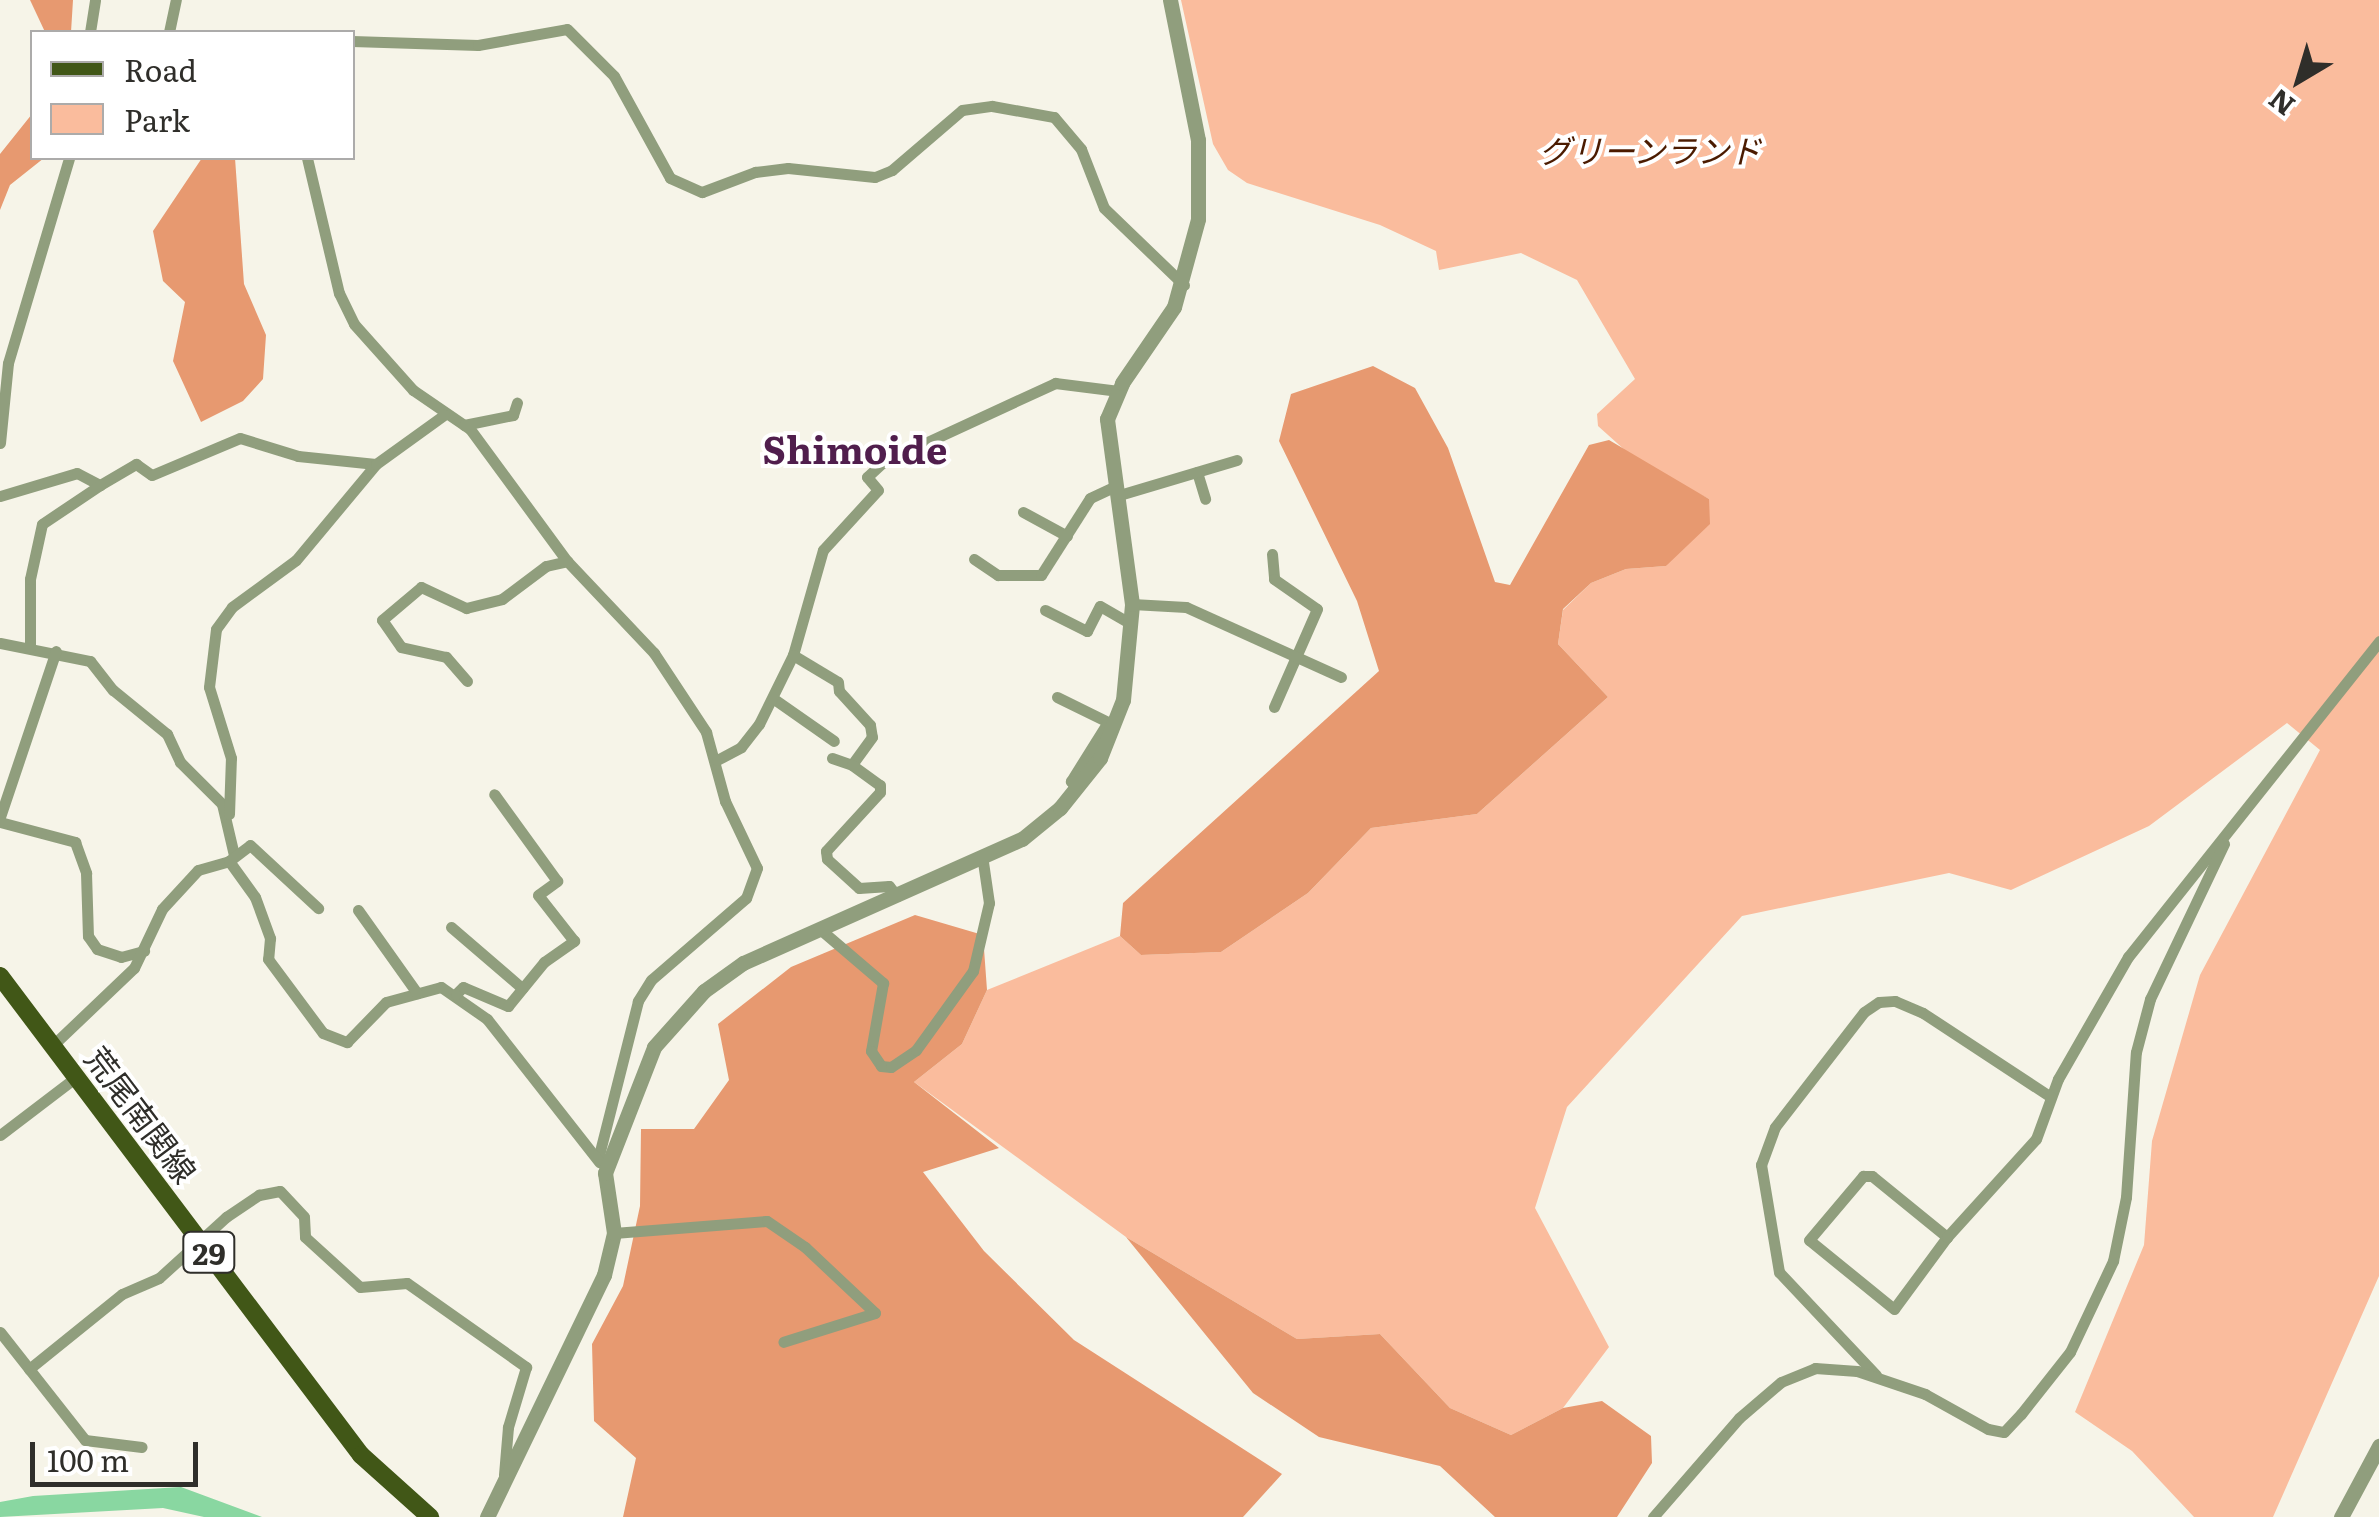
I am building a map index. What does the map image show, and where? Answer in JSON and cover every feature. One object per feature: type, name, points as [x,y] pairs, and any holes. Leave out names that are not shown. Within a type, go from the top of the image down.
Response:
[{"type":"main road","name":"荒尾南関線","points":[[0,976],[361,1455],[430,1517]]},
{"type":"street","points":[[90,30],[95,0]]},
{"type":"street","points":[[169,30],[176,0]]},
{"type":"street","points":[[601,1166],[654,1047],[688,1008],[743,963],[982,862],[1041,826],[1078,789],[1100,758],[1123,700],[1132,604],[1107,419],[1118,391],[1184,285],[1200,178],[1190,83],[1170,0]]},
{"type":"street","points":[[355,41],[478,45],[566,29],[614,76],[670,178],[702,192],[755,172],[788,168],[853,180],[875,177],[892,170],[962,110],[992,106],[1054,116],[1081,149],[1104,208],[1184,285]]},
{"type":"street","points":[[0,443],[4,363],[70,160]]},
{"type":"street","points":[[307,160],[339,293],[354,324],[444,415],[464,426],[567,561],[654,653],[696,714],[717,760],[725,801],[756,878],[746,898],[651,980],[638,1002],[601,1166],[614,1233],[604,1275],[487,1517]]},
{"type":"street","points":[[717,760],[740,747],[774,699],[793,655],[823,550],[878,490],[867,477],[882,462],[1054,383],[1118,391]]},
{"type":"street","points":[[464,426],[513,415],[516,404]]},
{"type":"street","points":[[444,415],[376,464],[296,560],[232,607],[212,636],[217,657],[209,687],[231,758],[232,858],[255,897],[270,938],[268,959],[324,1033],[348,1042],[386,1002],[440,987],[456,994],[487,1019],[601,1166]]},
{"type":"street","points":[[30,647],[30,580],[42,524],[136,464],[152,475],[240,438],[298,456],[376,464]]},
{"type":"street","points":[[974,559],[998,576],[1030,578],[1048,568],[1090,498],[1237,460]]},
{"type":"street","points":[[1197,472],[1205,499]]},
{"type":"street","points":[[0,496],[77,473],[100,485]]},
{"type":"street","points":[[1023,512],[1067,536]]},
{"type":"street","points":[[1272,554],[1274,579],[1317,609],[1274,707]]},
{"type":"street","points":[[467,681],[446,657],[401,648],[382,620],[421,587],[466,608],[502,599],[546,566],[567,561]]},
{"type":"street","points":[[1132,604],[1186,607],[1340,677]]},
{"type":"street","points":[[1046,610],[1087,631],[1100,606],[1130,624]]},
{"type":"street","points":[[1947,1237],[1872,1176],[1838,1200],[1810,1240],[1894,1309],[1947,1237],[2036,1140],[2051,1097],[2128,958],[2224,844],[2379,641]]},
{"type":"street","points":[[0,643],[78,656],[102,672],[113,690],[168,734],[180,762],[230,814]]},
{"type":"street","points":[[56,652],[5,788],[0,820],[75,842],[86,873],[88,936],[97,949],[122,957],[147,949]]},
{"type":"street","points":[[793,655],[838,682],[838,692],[870,725],[872,737],[852,764]]},
{"type":"street","points":[[1057,697],[1108,722],[1071,781],[1078,789]]},
{"type":"street","points":[[774,699],[834,741]]},
{"type":"street","points":[[832,758],[852,764],[880,785],[880,792],[826,852],[827,859],[859,888],[889,886],[897,896]]},
{"type":"street","points":[[456,994],[464,986],[508,1006],[522,988],[574,941],[538,896],[558,881],[494,794]]},
{"type":"street","points":[[1653,1517],[1718,1439],[1781,1382],[1814,1368],[1879,1378],[2004,1432],[2070,1352],[2121,1238],[2136,1052],[2150,999],[2224,844]]},
{"type":"street","points":[[52,1046],[147,949],[162,909],[198,870],[232,858],[250,845],[318,908]]},
{"type":"street","points":[[820,930],[883,983],[871,1051],[881,1066],[891,1067],[916,1050],[973,971],[989,903],[982,862]]},
{"type":"street","points":[[358,910],[417,993]]},
{"type":"street","points":[[450,926],[522,988]]},
{"type":"street","points":[[1879,1378],[1779,1272],[1762,1178],[1775,1127],[1864,1012],[1879,1002],[1895,1000],[1923,1013],[2051,1097]]},
{"type":"street","points":[[0,1135],[76,1077]]},
{"type":"street","points":[[29,1369],[122,1294],[159,1278],[200,1239],[258,1195],[280,1191],[304,1217],[305,1237],[360,1287],[407,1283],[526,1367],[508,1427],[504,1475]]},
{"type":"street","points":[[614,1233],[767,1221],[805,1247],[875,1313],[783,1342]]},
{"type":"street","points":[[0,1332],[85,1440],[142,1447]]},
{"type":"street","points":[[2341,1517],[2379,1446]]},
{"type":"green space","name":"グリーンランド","points":[[1181,0],[2379,0],[2379,1276],[2273,1517],[2194,1517],[2132,1451],[2075,1412],[2144,1245],[2152,1141],[2200,975],[2320,750],[2287,723],[2149,826],[2011,890],[1949,873],[1742,916],[1567,1107],[1535,1208],[1609,1347],[1563,1408],[1511,1435],[1450,1408],[1380,1334],[1297,1339],[1126,1237],[914,1082],[962,1044],[987,990],[1120,936],[1141,955],[1221,952],[1308,893],[1371,828],[1477,814],[1608,697],[1558,644],[1563,610],[1591,583],[1626,569],[1666,566],[1709,499],[1637,461],[1598,426],[1597,414],[1635,379],[1577,280],[1521,253],[1439,270],[1436,251],[1380,225],[1247,183],[1228,170],[1213,144]]},
{"type":"shaded area","points":[[30,0],[73,0],[71,30],[44,30]]},
{"type":"shaded area","points":[[30,116],[30,160],[41,160],[10,185],[0,210],[0,154]]},
{"type":"shaded area","points":[[201,160],[235,160],[244,284],[266,335],[263,379],[243,401],[201,422],[173,361],[185,302],[163,281],[153,231]]},
{"type":"shaded area","points":[[1373,366],[1415,388],[1448,448],[1495,582],[1510,585],[1589,445],[1609,440],[1709,499],[1710,524],[1666,566],[1626,569],[1591,583],[1563,609],[1558,644],[1608,697],[1477,814],[1371,828],[1308,893],[1221,952],[1141,955],[1120,936],[1123,903],[1379,671],[1357,601],[1279,441],[1291,394]]},
{"type":"shaded area","points":[[915,915],[983,935],[987,990],[962,1044],[914,1082],[999,1148],[923,1172],[984,1251],[1074,1340],[1282,1474],[1243,1517],[623,1517],[636,1458],[594,1421],[592,1344],[623,1286],[640,1206],[641,1129],[694,1129],[729,1080],[718,1024],[791,967]]},
{"type":"shaded area","points":[[1126,1237],[1297,1339],[1380,1334],[1450,1408],[1511,1435],[1563,1408],[1602,1401],[1651,1436],[1652,1463],[1617,1517],[1495,1517],[1440,1466],[1319,1437],[1253,1393]]},
{"type":"shaded area","points":[[181,1487],[262,1517],[204,1517],[163,1508],[0,1517],[0,1502],[33,1496]]},
{"type":"district","name":"Shimoide","points":[[855,448]]}]
